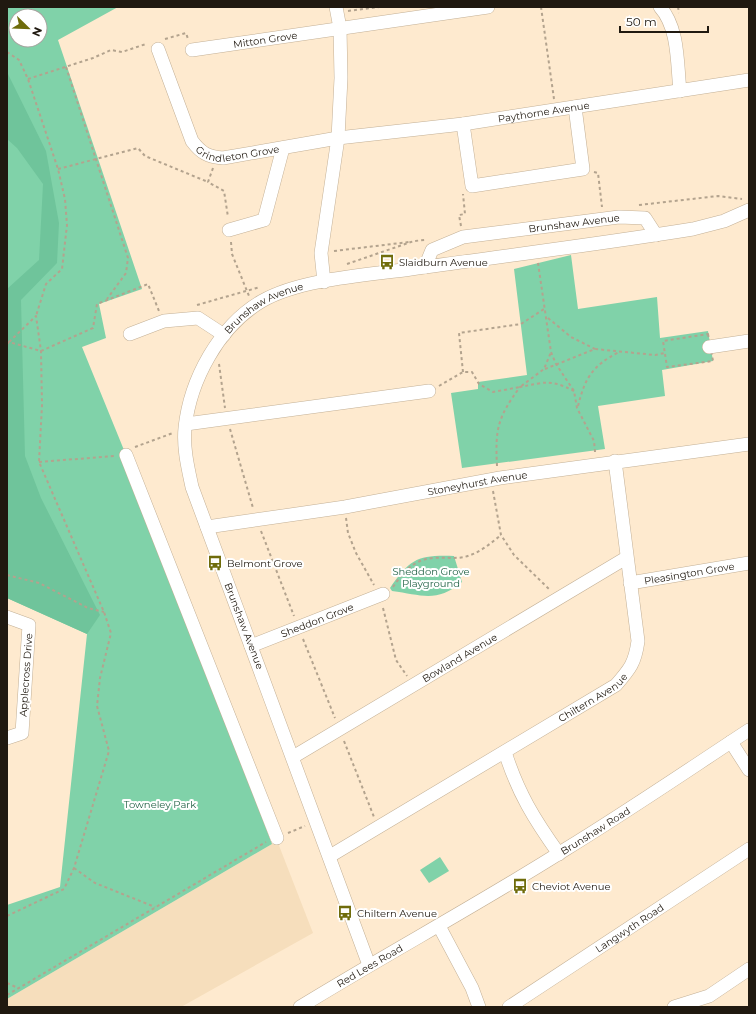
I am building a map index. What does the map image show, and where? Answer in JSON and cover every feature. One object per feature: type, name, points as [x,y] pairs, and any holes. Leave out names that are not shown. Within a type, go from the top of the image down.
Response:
[{"type":"street","name":"Mitton Grove","points":[[192,50],[488,7]]},
{"type":"street","points":[[660,7],[670,22],[674,36],[680,91]]},
{"type":"street","points":[[324,282],[321,252],[338,138],[341,78],[340,28],[336,10]]},
{"type":"street","name":"Grindleton Grove","points":[[158,49],[192,141],[200,152],[211,157],[224,158],[338,138]]},
{"type":"street","name":"Paythorne Avenue","points":[[338,138],[463,124],[749,80]]},
{"type":"street","points":[[463,124],[472,186],[583,169],[575,107]]},
{"type":"street","points":[[229,230],[264,220],[283,148]]},
{"type":"street","name":"Brunshaw Avenue","points":[[369,965],[317,820],[192,487],[185,450],[185,428],[193,390],[209,356],[239,318],[264,300],[294,288],[425,267],[656,235],[724,222],[749,210]]},
{"type":"street","name":"Brunshaw Avenue","points":[[425,267],[432,250],[463,237],[634,216],[645,218],[656,235]]},
{"type":"street","points":[[130,334],[164,321],[198,318],[220,341]]},
{"type":"street","points":[[710,347],[749,341]]},
{"type":"street","points":[[185,428],[226,419],[430,391]]},
{"type":"street","name":"Stoneyhurst Avenue","points":[[207,528],[345,507],[496,479],[615,461],[749,444]]},
{"type":"street","points":[[126,455],[276,838]]},
{"type":"street","name":"Chiltern Avenue","points":[[330,856],[616,686],[628,672],[636,658],[638,641],[626,558],[615,461]]},
{"type":"street","name":"Bowland Avenue","points":[[293,757],[626,558]]},
{"type":"street","name":"Pleasington Grove","points":[[630,582],[749,563]]},
{"type":"street","name":"Sheddon Grove","points":[[251,646],[381,595]]},
{"type":"street","name":"Applecross Drive","points":[[7,617],[29,625],[22,733],[7,738]]},
{"type":"street","name":"Brunshaw Road","points":[[440,926],[559,854],[749,730]]},
{"type":"street","points":[[730,742],[749,770]]},
{"type":"street","points":[[505,752],[514,781],[533,816],[559,854]]},
{"type":"street","name":"Langwyth Road","points":[[509,1007],[749,849]]},
{"type":"street","points":[[440,926],[472,988],[479,1007]]},
{"type":"street","name":"Red Lees Road","points":[[300,1007],[369,965],[440,926]]},
{"type":"street","points":[[674,1007],[709,996],[749,969]]},
{"type":"path","points":[[336,10],[379,7]]},
{"type":"path","points":[[541,7],[556,110]]},
{"type":"path","points":[[28,79],[66,67],[111,50],[122,52],[150,43],[158,49],[159,41],[186,33],[192,50]]},
{"type":"path","points":[[7,52],[19,60],[28,79],[58,170],[65,199],[67,225],[62,269],[46,284],[36,316],[42,351],[42,405],[39,462],[104,612],[111,633],[100,678],[97,706],[109,751],[74,868],[64,889],[7,916]]},
{"type":"path","points":[[66,67],[128,258],[126,273],[107,299]]},
{"type":"path","points":[[58,170],[138,148],[145,156],[208,182]]},
{"type":"path","points":[[583,169],[598,173],[603,219]]},
{"type":"path","points":[[463,237],[460,215],[465,214],[462,195],[472,186]]},
{"type":"path","points":[[633,205],[718,196],[749,200]]},
{"type":"path","points":[[321,252],[428,240]]},
{"type":"path","points":[[344,265],[414,241]]},
{"type":"path","points":[[537,252],[551,352],[556,364],[574,391],[577,408],[594,441],[596,465]]},
{"type":"path","points":[[8,343],[42,351],[93,328],[97,304],[148,284],[164,321]]},
{"type":"path","points":[[192,307],[262,286]]},
{"type":"path","points":[[463,372],[459,333],[521,324],[544,309]]},
{"type":"path","points":[[8,343],[36,316]]},
{"type":"path","points":[[547,318],[571,337],[595,349],[655,355],[665,353]]},
{"type":"path","points":[[708,334],[713,361],[667,367],[665,353],[663,341],[708,334]]},
{"type":"path","points":[[220,341],[226,419],[257,520]]},
{"type":"path","points":[[559,598],[522,564],[501,536],[496,479],[496,439],[498,424],[505,408],[520,387],[544,369],[595,349]]},
{"type":"path","points":[[544,369],[551,352]]},
{"type":"path","points":[[577,408],[582,388],[591,372],[604,360],[619,352]]},
{"type":"path","points":[[430,391],[463,372],[472,372],[479,384],[493,392],[544,382],[557,382],[574,391]]},
{"type":"path","points":[[39,462],[126,455],[127,450],[185,428]]},
{"type":"path","points":[[345,507],[348,533],[356,553],[381,595],[396,660],[413,686]]},
{"type":"path","points":[[381,595],[391,590],[402,574],[414,563],[433,558],[465,557],[484,549],[501,536]]},
{"type":"path","points":[[7,575],[39,583],[88,608],[104,612]]},
{"type":"path","points":[[339,730],[378,827]]},
{"type":"path","points":[[7,995],[271,839],[317,820]]},
{"type":"path","points":[[74,868],[95,883],[155,907]]},
{"type":"path","points":[[7,983],[18,988]]},
{"type":"shaded area","points":[[278,843],[313,933],[181,1007],[7,1007],[7,999],[272,844]]},
{"type":"green space","name":"Towneley Park","points":[[7,7],[118,7],[58,40],[142,289],[99,304],[106,338],[82,347],[126,455],[272,844],[7,999],[7,905],[60,887],[87,634],[7,598]]},
{"type":"green space","points":[[7,72],[46,151],[59,223],[57,263],[21,300],[25,456],[41,498],[100,615],[87,634],[7,598],[7,289],[39,260],[43,184],[17,148],[7,139]]},
{"type":"green space","points":[[571,255],[578,309],[657,297],[660,338],[708,331],[713,361],[662,370],[665,396],[598,406],[605,449],[462,468],[451,393],[478,389],[478,382],[527,375],[514,269]]},
{"type":"green space","name":"Sheddon Grove Playground","points":[[432,556],[454,556],[462,582],[445,593],[429,596],[392,591],[390,588],[404,570],[416,560]]},
{"type":"green space","points":[[440,857],[449,871],[429,883],[420,870]]},
{"type":"place","name":"Slaidburn Avenue","points":[[387,262]]},
{"type":"place","name":"Belmont Grove","points":[[215,563]]},
{"type":"place","name":"Cheviot Avenue","points":[[520,886]]},
{"type":"place","name":"Chiltern Avenue","points":[[345,913]]}]
